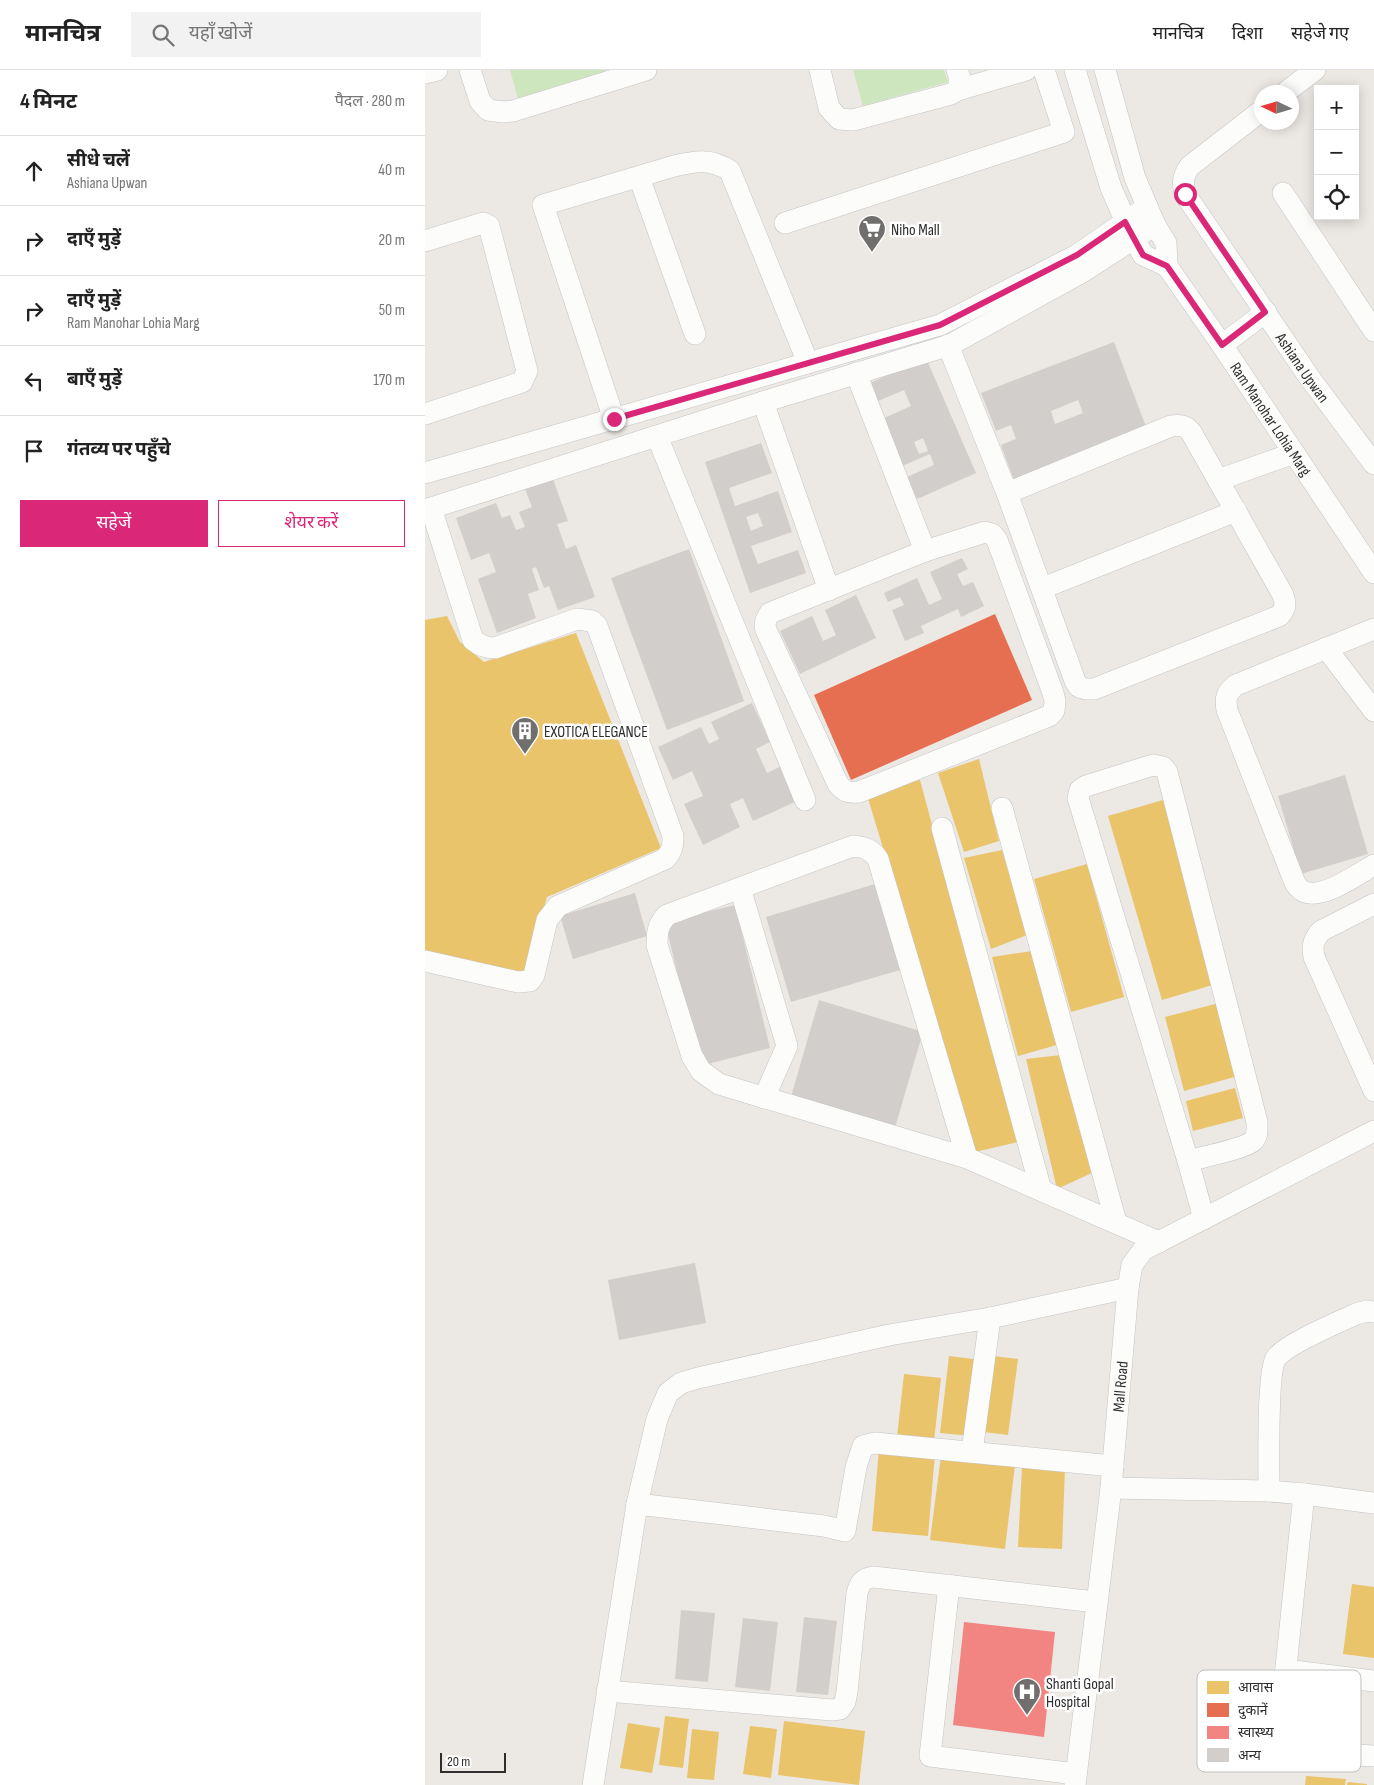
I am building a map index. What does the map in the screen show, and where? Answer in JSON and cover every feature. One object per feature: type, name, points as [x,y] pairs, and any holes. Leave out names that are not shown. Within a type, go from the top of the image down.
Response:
[{"type":"street","points":[[425,73],[437,70]]},
{"type":"street","points":[[471,70],[480,101],[488,110],[503,112],[513,111],[646,70]]},
{"type":"street","points":[[820,70],[829,108],[839,119],[853,120],[951,94],[958,80],[1026,70]]},
{"type":"street","points":[[785,223],[1064,132],[1044,70]]},
{"type":"street","points":[[1075,70],[1111,188],[1130,230],[1143,255],[1167,266],[1166,243],[1151,216],[1135,178],[1105,70]]},
{"type":"street","points":[[1295,85],[1315,70]]},
{"type":"street","name":"Ashiana Upwan","points":[[1254,116],[1190,166],[1183,176],[1185,194],[1309,377],[1374,464]]},
{"type":"street","points":[[614,419],[543,206],[639,176],[694,161],[708,161],[720,164],[730,170],[808,363]]},
{"type":"street","points":[[639,176],[695,334]]},
{"type":"street","points":[[1283,194],[1374,331]]},
{"type":"street","points":[[425,961],[518,982],[530,981],[534,975],[547,920],[559,906],[665,859],[673,846],[673,836],[597,626],[592,621],[577,619],[495,648],[480,646],[473,640],[428,509],[724,414],[948,345],[1084,271],[1130,230],[1151,216]]},
{"type":"street","points":[[425,241],[483,222],[489,226],[527,371],[522,382],[425,414]]},
{"type":"street","points":[[425,473],[940,325],[1130,230]]},
{"type":"street","name":"Ram Manohar Lohia Marg","points":[[1167,266],[1374,573]]},
{"type":"street","points":[[1222,345],[1265,312]]},
{"type":"street","points":[[948,345],[1007,493],[1043,588],[1075,681],[1079,687],[1094,689],[1279,616],[1284,611],[1286,602],[1283,595],[1191,432],[1186,427],[1179,425],[1171,426],[1007,493]]},
{"type":"street","points":[[857,373],[925,551]]},
{"type":"street","points":[[715,389],[724,414]]},
{"type":"street","points":[[763,402],[829,590]]},
{"type":"street","points":[[657,436],[805,800]]},
{"type":"street","points":[[1218,480],[1294,453]]},
{"type":"street","points":[[1043,588],[1236,511]]},
{"type":"street","points":[[985,532],[991,534],[997,540],[1055,701],[1054,711],[1049,716],[859,792],[851,793],[843,790],[838,784],[766,630],[765,624],[770,613],[925,551],[985,532]]},
{"type":"street","points":[[1374,629],[1236,685],[1228,692],[1225,699],[1227,710],[1291,874],[1299,887],[1303,891],[1314,894],[1323,893],[1374,865]]},
{"type":"street","points":[[1327,648],[1374,711]]},
{"type":"street","points":[[1188,1161],[1249,1143],[1257,1133],[1257,1122],[1167,772],[1163,767],[1153,765],[1086,786],[1080,790],[1078,798],[1204,1219]]},
{"type":"street","points":[[1002,808],[1116,1222]]},
{"type":"street","points":[[942,828],[1041,1190]]},
{"type":"street","points":[[967,1158],[878,859],[872,851],[863,847],[853,846],[667,915],[660,923],[657,933],[657,945],[692,1056],[701,1071],[719,1084],[967,1158],[1159,1242]]},
{"type":"street","points":[[740,888],[787,1046],[764,1098]]},
{"type":"street","points":[[1374,904],[1321,931],[1315,938],[1313,947],[1315,957],[1374,1091]]},
{"type":"street","name":"Mall Road","points":[[1076,1779],[1111,1488],[1128,1288],[1132,1265],[1143,1250],[1374,1132]]},
{"type":"street","points":[[593,1785],[637,1504],[657,1419],[668,1393],[681,1383],[889,1335],[990,1318],[1128,1288]]},
{"type":"street","points":[[1269,1491],[1271,1377],[1275,1358],[1287,1347],[1356,1314],[1374,1312]]},
{"type":"street","points":[[972,1452],[990,1318]]},
{"type":"street","points":[[637,1504],[824,1526],[845,1531],[855,1467],[863,1446],[875,1443],[1113,1466]]},
{"type":"street","points":[[1111,1488],[1269,1491],[1374,1503]]},
{"type":"street","points":[[1286,1670],[1304,1494]]},
{"type":"street","points":[[607,1691],[832,1710],[840,1709],[845,1702],[847,1692],[857,1593],[864,1579],[873,1576],[1097,1602]]},
{"type":"street","points":[[949,1585],[931,1756],[1076,1779]]},
{"type":"street","points":[[1361,1679],[1374,1681]]},
{"type":"street","points":[[1361,1755],[1374,1756]]},
{"type":"green space","points":[[510,70],[605,70],[606,73],[518,99]]},
{"type":"green space","points":[[853,70],[944,70],[948,82],[863,106]]},
{"type":"building: आवास","name":"EXOTICA ELEGANCE","points":[[447,616],[460,642],[484,662],[576,633],[661,848],[547,897],[526,974],[425,952],[425,620]]},
{"type":"building: आवास","points":[[979,759],[999,841],[964,852],[938,773]]},
{"type":"building: आवास","points":[[920,780],[1018,1142],[975,1152],[867,795]]},
{"type":"building: आवास","points":[[1163,800],[1216,984],[1162,1000],[1108,816]]},
{"type":"building: आवास","points":[[1002,850],[1027,935],[991,949],[964,858]]},
{"type":"building: आवास","points":[[1087,864],[1124,997],[1071,1012],[1034,879]]},
{"type":"building: आवास","points":[[1032,951],[1057,1045],[1018,1056],[992,957]]},
{"type":"building: आवास","points":[[1219,1003],[1238,1076],[1184,1091],[1165,1017]]},
{"type":"building: आवास","points":[[1061,1055],[1094,1172],[1057,1189],[1026,1059]]},
{"type":"building: आवास","points":[[1235,1088],[1243,1118],[1193,1131],[1186,1101]]},
{"type":"building: आवास","points":[[985,1355],[1018,1359],[1008,1435],[976,1431]]},
{"type":"building: आवास","points":[[949,1356],[981,1360],[972,1436],[940,1433]]},
{"type":"building: आवास","points":[[904,1374],[941,1378],[934,1441],[897,1437]]},
{"type":"building: आवास","points":[[879,1449],[935,1454],[928,1536],[872,1531]]},
{"type":"building: आवास","points":[[941,1456],[1015,1465],[1005,1549],[930,1540]]},
{"type":"building: आवास","points":[[1022,1467],[1065,1468],[1062,1549],[1018,1547]]},
{"type":"building: आवास","points":[[1352,1584],[1374,1587],[1374,1658],[1343,1654]]},
{"type":"building: आवास","points":[[665,1716],[689,1719],[683,1768],[659,1765]]},
{"type":"building: आवास","points":[[784,1721],[865,1731],[859,1785],[778,1775]]},
{"type":"building: आवास","points":[[628,1723],[660,1728],[652,1773],[620,1768]]},
{"type":"building: आवास","points":[[750,1726],[777,1729],[771,1778],[743,1774]]},
{"type":"building: आवास","points":[[692,1729],[719,1732],[714,1780],[687,1778]]},
{"type":"building: आवास","points":[[1306,1776],[1346,1779],[1345,1785],[1305,1785]]},
{"type":"building: आवास","points":[[1348,1782],[1367,1784],[1367,1785],[1347,1785]]},
{"type":"building: दुकानें","points":[[995,614],[1032,700],[851,780],[814,695]]},
{"type":"building: स्वास्थ्य","points":[[964,1622],[1055,1632],[1044,1737],[953,1725]]},
{"type":"building: अन्य","points":[[1114,342],[1148,432],[1015,483],[1001,445],[1016,439],[1011,425],[996,431],[981,393]],"holes":[[[1078,400],[1083,413],[1055,424],[1051,411]]]},
{"type":"building: अन्य","points":[[926,358],[976,473],[917,499],[907,477],[934,465],[930,454],[902,466],[882,419],[911,406],[904,390],[878,401],[870,383]],"holes":[[[923,438],[928,451],[919,454],[914,442]]]},
{"type":"building: अन्य","points":[[761,443],[772,473],[729,488],[735,506],[778,491],[792,532],[751,546],[758,564],[798,550],[806,573],[750,593],[705,462]],"holes":[[[758,513],[763,526],[751,531],[746,517]]]},
{"type":"building: अन्य","points":[[553,479],[568,521],[557,524],[566,549],[576,545],[595,597],[558,610],[549,586],[544,588],[536,567],[532,569],[539,590],[528,594],[536,618],[497,633],[478,579],[496,572],[489,553],[471,560],[456,518],[496,503],[502,518],[510,515],[516,530],[525,527],[519,512],[532,507],[525,489]]},
{"type":"building: अन्य","points":[[689,549],[744,701],[667,730],[611,578]]},
{"type":"building: अन्य","points":[[962,558],[968,569],[957,574],[963,586],[973,582],[984,606],[961,617],[958,609],[921,626],[924,633],[905,641],[892,610],[904,605],[900,597],[888,602],[884,593],[917,578],[929,605],[942,599],[930,572]]},
{"type":"building: अन्य","points":[[856,595],[876,638],[800,674],[780,631],[812,616],[823,641],[836,635],[825,610]]},
{"type":"building: अन्य","points":[[752,703],[770,742],[756,749],[767,773],[781,766],[797,801],[753,821],[743,798],[730,804],[740,827],[703,845],[684,804],[703,796],[692,771],[673,780],[658,747],[701,727],[709,744],[719,739],[711,722]]},
{"type":"building: अन्य","points":[[1345,775],[1368,854],[1301,874],[1278,796]]},
{"type":"building: अन्य","points":[[875,884],[900,970],[791,1002],[766,917]]},
{"type":"building: अन्य","points":[[635,893],[647,936],[573,959],[560,916]]},
{"type":"building: अन्य","points":[[735,905],[770,1048],[700,1066],[665,922]]},
{"type":"building: अन्य","points":[[819,1000],[923,1032],[894,1131],[790,1100]]},
{"type":"building: अन्य","points":[[695,1263],[706,1323],[619,1340],[608,1280]]},
{"type":"building: अन्य","points":[[681,1610],[715,1613],[708,1682],[675,1679]]},
{"type":"building: अन्य","points":[[804,1617],[837,1621],[828,1695],[796,1692]]},
{"type":"building: अन्य","points":[[743,1618],[778,1622],[770,1691],[735,1687]]},
{"type":"place","name":"Niho Mall","points":[[872,253]]},
{"type":"place","name":"EXOTICA ELEGANCE","points":[[525,755]]},
{"type":"place","name":"Shanti Gopal Hospital","points":[[1027,1716]]},
{"type":"route","points":[[614,419],[940,325],[1077,255],[1125,222],[1143,255],[1167,266],[1222,345],[1265,312],[1185,194]]}]
